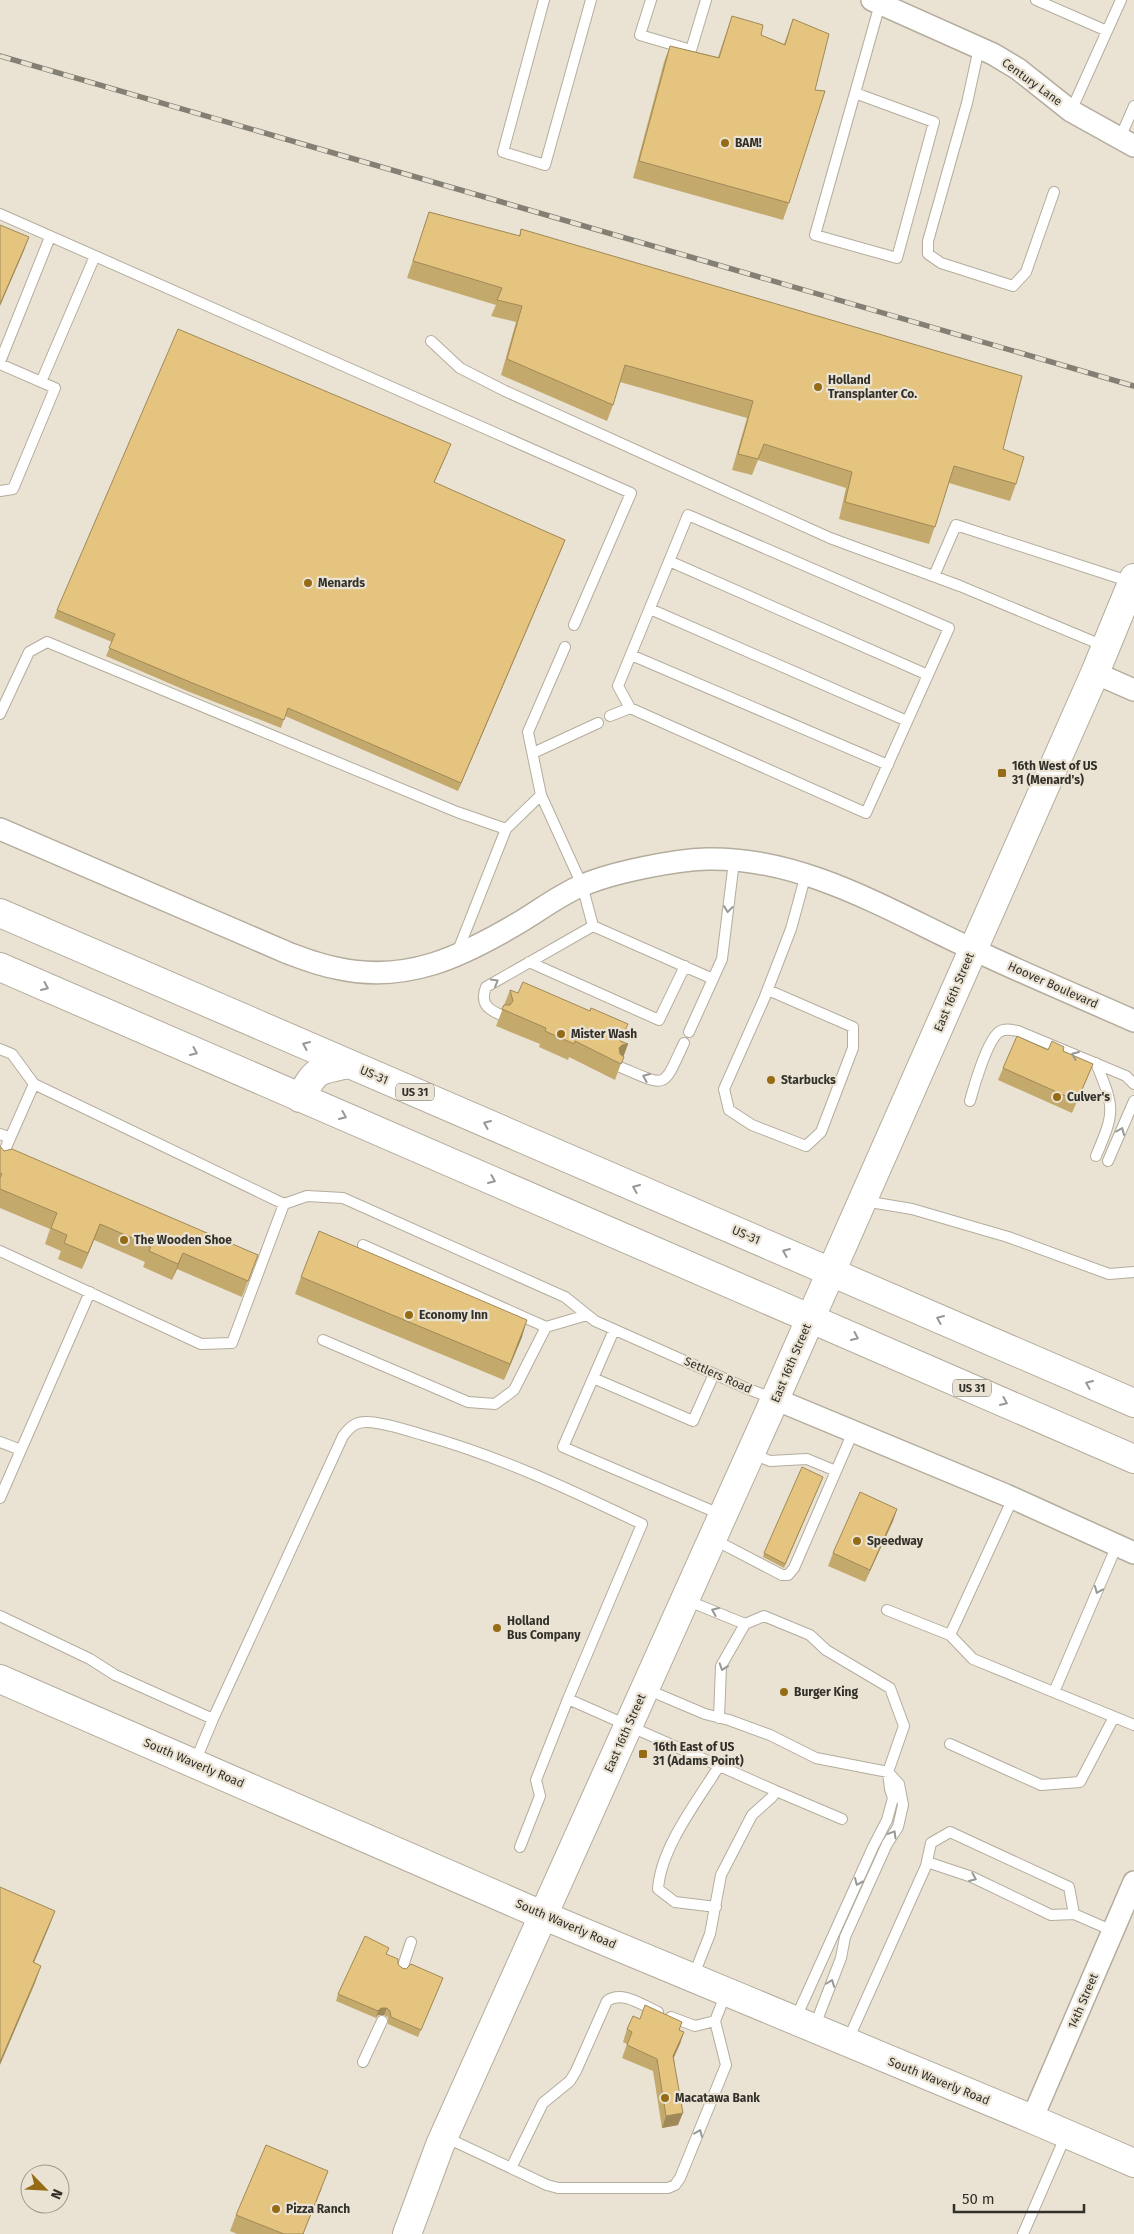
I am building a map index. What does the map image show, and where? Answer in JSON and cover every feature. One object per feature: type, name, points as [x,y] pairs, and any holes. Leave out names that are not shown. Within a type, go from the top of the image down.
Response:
[{"type":"main road","name":"East 16th Street","points":[[407,2234],[442,2140],[775,1399],[1095,673],[1133,580]]},
{"type":"main road","name":"US-31","points":[[0,913],[830,1272]]},
{"type":"main road","name":"US 31","points":[[0,967],[1134,1458]]},
{"type":"main road","points":[[300,1098],[312,1076],[326,1068],[350,1064]]},
{"type":"main road","name":"US 31","points":[[830,1272],[1134,1403]]},
{"type":"main road","name":"South Waverly Road","points":[[0,1679],[542,1915],[1134,2163]]},
{"type":"main road","name":"East 16th Street","points":[[392,2234],[442,2140]]},
{"type":"street","name":"Century Lane","points":[[889,4],[1018,69],[1072,111],[1127,142]]},
{"type":"street","points":[[1095,673],[1134,690]]},
{"type":"street","name":"Hoover Boulevard","points":[[0,829],[288,953],[337,969],[366,972],[395,972],[426,967],[455,957],[480,946],[582,885],[664,864],[707,859],[734,860],[776,866],[806,874],[852,892],[972,949],[1134,1021]]},
{"type":"street","name":"Settlers Road","points":[[775,1399],[1013,1498],[1126,1549]]},
{"type":"street","name":"14th Street","points":[[1032,2119],[1134,1882]]},
{"type":"lane","points":[[544,0],[503,152],[545,165],[591,0]]},
{"type":"lane","points":[[651,0],[640,35],[691,50],[706,0]]},
{"type":"lane","points":[[1036,0],[1107,31]]},
{"type":"lane","points":[[1072,111],[1121,0]]},
{"type":"lane","points":[[855,93],[934,122],[897,258],[815,235],[855,93],[889,4]]},
{"type":"lane","points":[[979,48],[967,103],[928,241],[928,254],[941,263],[1013,286],[1026,272],[1054,192]]},
{"type":"lane","points":[[1127,142],[1134,106]]},
{"type":"lane","points":[[0,214],[631,493],[574,625]]},
{"type":"lane","points":[[0,491],[13,490],[55,388],[0,363],[50,236]]},
{"type":"lane","points":[[41,382],[95,256]]},
{"type":"lane","points":[[431,342],[460,368],[505,391],[830,538],[934,576],[1106,646]]},
{"type":"lane","points":[[688,515],[948,628],[866,813],[630,708],[618,686],[669,561],[688,515]]},
{"type":"lane","points":[[934,576],[956,526],[1133,580]]},
{"type":"lane","points":[[669,561],[928,675]]},
{"type":"lane","points":[[650,609],[908,721]]},
{"type":"lane","points":[[0,714],[28,652],[47,642],[457,812],[506,829]]},
{"type":"lane","points":[[565,646],[528,732],[541,795],[582,885],[593,926]]},
{"type":"lane","points":[[631,655],[888,765]]},
{"type":"lane","points":[[610,716],[630,708]]},
{"type":"lane","points":[[533,753],[598,723]]},
{"type":"lane","points":[[455,957],[506,829],[541,795]]},
{"type":"lane","points":[[689,1032],[722,958],[734,860]]},
{"type":"lane","points":[[768,990],[853,1027],[853,1048],[821,1132],[806,1146],[752,1125],[729,1110],[724,1089],[768,990],[792,929],[806,874]]},
{"type":"lane","points":[[501,1016],[489,1010],[484,1004],[483,996],[486,987],[593,926]]},
{"type":"lane","points":[[593,926],[713,978]]},
{"type":"lane","points":[[530,962],[659,1020],[685,966]]},
{"type":"lane","points":[[970,1101],[979,1072],[993,1039],[999,1032],[1007,1029],[1018,1030],[1126,1076],[1134,1084]]},
{"type":"lane","points":[[620,1067],[655,1081],[663,1081],[668,1078],[684,1043]]},
{"type":"lane","points":[[0,1049],[12,1054],[34,1084],[284,1204],[232,1343],[201,1344],[0,1251]]},
{"type":"lane","points":[[1096,1064],[1109,1095],[1111,1106],[1109,1124],[1096,1156]]},
{"type":"lane","points":[[0,1161],[34,1084]]},
{"type":"lane","points":[[1108,1161],[1134,1101]]},
{"type":"lane","points":[[0,1134],[10,1138]]},
{"type":"lane","name":"Settlers Road","points":[[284,1204],[307,1196],[343,1198],[565,1297],[595,1321],[614,1330],[775,1399]]},
{"type":"lane","points":[[862,1201],[912,1209],[998,1235],[1109,1274],[1134,1272]]},
{"type":"lane","points":[[363,1245],[546,1327],[587,1315]]},
{"type":"lane","points":[[0,1498],[90,1292]]},
{"type":"lane","points":[[323,1340],[468,1402],[495,1404],[514,1390],[546,1327]]},
{"type":"lane","points":[[614,1330],[563,1447],[718,1527],[782,1575],[788,1575],[794,1568],[853,1432]]},
{"type":"lane","points":[[593,1378],[693,1421],[714,1374]]},
{"type":"lane","points":[[194,1763],[343,1436],[352,1425],[367,1422],[394,1427],[463,1446],[564,1487],[642,1524],[536,1780],[540,1796],[520,1847]]},
{"type":"lane","points":[[0,1442],[21,1450]]},
{"type":"lane","points":[[751,1453],[770,1461],[808,1459],[836,1471]]},
{"type":"lane","points":[[950,1635],[1013,1498]]},
{"type":"lane","points":[[1054,1692],[1126,1549]]},
{"type":"lane","points":[[685,1599],[745,1624]]},
{"type":"lane","points":[[888,1610],[950,1635],[973,1659],[1134,1726]]},
{"type":"lane","points":[[0,1616],[90,1659],[115,1675],[213,1719]]},
{"type":"lane","points":[[719,1718],[721,1666],[745,1624],[764,1616],[810,1636],[826,1650],[890,1688],[904,1726],[888,1772],[893,1798],[887,1820],[804,2025]]},
{"type":"lane","points":[[644,1689],[705,1714],[770,1735],[816,1758],[888,1772],[899,1784],[903,1805],[898,1827],[887,1844],[845,1937],[841,1958],[804,2025]]},
{"type":"lane","points":[[568,1700],[842,1819]]},
{"type":"lane","points":[[950,1744],[1041,1785],[1080,1782],[1114,1717]]},
{"type":"lane","points":[[716,1907],[675,1902],[658,1890],[659,1877],[675,1836],[719,1766]]},
{"type":"lane","points":[[693,1978],[710,1934],[721,1875],[752,1816],[776,1791]]},
{"type":"lane","points":[[847,2043],[927,1862],[931,1843],[950,1832],[1069,1887],[1074,1914]]},
{"type":"lane","points":[[927,1862],[972,1877],[1051,1915],[1074,1914],[1113,1931]]},
{"type":"lane","points":[[402,1969],[411,1942]]},
{"type":"lane","points":[[442,2140],[558,2188],[668,2188],[675,2185],[680,2178],[726,2065],[715,2021],[726,1992]]},
{"type":"lane","points":[[511,2168],[543,2103],[570,2081],[576,2071],[607,2002],[612,1997],[625,1997],[687,2024],[702,2025],[715,2021]]},
{"type":"lane","points":[[363,2062],[382,2021]]},
{"type":"lane","points":[[1023,2234],[1066,2134]]},
{"type":"building","name":"BAM!","points":[[732,16],[763,25],[761,35],[785,45],[793,19],[829,34],[815,90],[825,91],[789,203],[639,161],[670,46],[719,58]]},
{"type":"building","name":"Holland Transplanter Co.","points":[[429,212],[520,236],[521,229],[1022,376],[1003,449],[1024,457],[1016,484],[954,466],[935,527],[845,502],[852,472],[764,444],[758,459],[738,454],[753,401],[625,365],[613,405],[507,359],[522,306],[497,300],[502,288],[413,261]]},
{"type":"building","points":[[0,225],[29,237],[0,304]]},
{"type":"building","name":"Menards","points":[[178,329],[451,444],[434,482],[565,540],[461,783],[288,708],[284,720],[109,648],[115,634],[57,610]]},
{"type":"building","points":[[523,982],[590,1011],[591,1008],[628,1024],[620,1041],[628,1044],[622,1045],[619,1048],[620,1054],[624,1057],[621,1064],[575,1041],[574,1044],[545,1031],[546,1028],[502,1009],[504,1005],[510,1005],[513,1001],[510,990],[518,993]]},
{"type":"building","name":"Culver's","points":[[1017,1036],[1048,1050],[1052,1041],[1064,1047],[1063,1051],[1093,1064],[1077,1101],[1003,1068]]},
{"type":"building","points":[[0,1146],[4,1151],[12,1149],[258,1255],[248,1281],[183,1253],[178,1264],[149,1251],[151,1246],[100,1224],[88,1253],[64,1243],[67,1235],[51,1228],[57,1213],[0,1189],[2,1174],[0,1173]]},
{"type":"building","name":"Economy Inn","points":[[319,1231],[527,1320],[510,1364],[301,1277]]},
{"type":"building","points":[[802,1467],[823,1477],[785,1564],[764,1553]]},
{"type":"building","points":[[860,1492],[897,1509],[870,1570],[833,1553]]},
{"type":"building","points":[[0,1887],[55,1911],[33,1962],[41,1966],[0,2062]]},
{"type":"building","points":[[365,1936],[389,1948],[386,1954],[398,1959],[398,1964],[402,1968],[406,1969],[411,1964],[443,1978],[421,2030],[391,2017],[390,2011],[387,2008],[381,2008],[378,2011],[338,1994]]},
{"type":"building","name":"Macatawa Bank","points":[[645,2005],[682,2022],[679,2030],[684,2032],[673,2056],[683,2113],[666,2116],[657,2059],[627,2045],[632,2032],[627,2029],[633,2016],[640,2019]]},
{"type":"building","name":"Pizza Ranch","points":[[266,2145],[328,2171],[303,2234],[284,2234],[236,2215]]},
{"type":"railway","points":[[0,56],[1134,386]]},
{"type":"place","name":"BAM!","points":[[725,143]]},
{"type":"place","name":"Holland Transplanter Co.","points":[[818,387]]},
{"type":"place","name":"Menards","points":[[308,583]]},
{"type":"place","name":"16th West of US 31 (Menard's)","points":[[1002,773]]},
{"type":"place","name":"Mister Wash","points":[[561,1034]]},
{"type":"place","name":"Starbucks","points":[[771,1080]]},
{"type":"place","name":"Culver's","points":[[1057,1097]]},
{"type":"place","name":"The Wooden Shoe","points":[[124,1240]]},
{"type":"place","name":"Economy Inn","points":[[409,1315]]},
{"type":"place","name":"Speedway","points":[[857,1541]]},
{"type":"place","name":"Holland Bus Company","points":[[497,1628]]},
{"type":"place","name":"Burger King","points":[[784,1692]]},
{"type":"place","name":"16th East of US 31 (Adams Point)","points":[[643,1754]]},
{"type":"place","name":"Macatawa Bank","points":[[665,2098]]},
{"type":"place","name":"Pizza Ranch","points":[[276,2209]]}]
